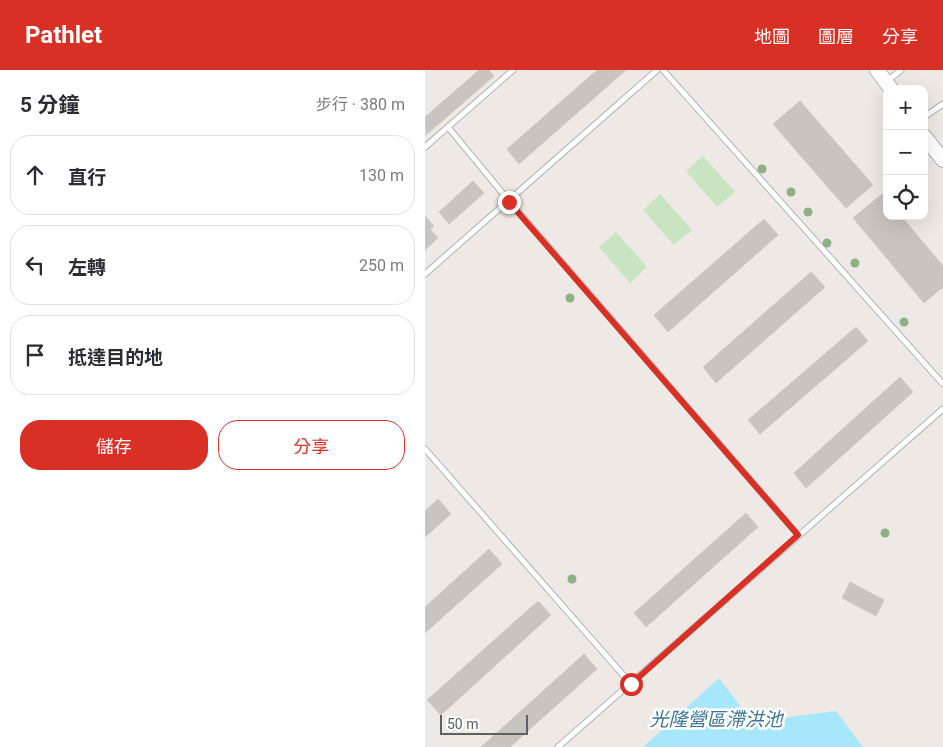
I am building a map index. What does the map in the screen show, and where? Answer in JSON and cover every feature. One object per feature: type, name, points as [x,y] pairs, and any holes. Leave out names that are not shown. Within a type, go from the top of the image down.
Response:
[{"type":"main road","points":[[877,70],[888,85]]},
{"type":"main road","points":[[928,141],[943,160]]},
{"type":"lane","points":[[425,147],[513,70]]},
{"type":"lane","points":[[425,274],[657,70]]},
{"type":"lane","points":[[663,70],[943,384]]},
{"type":"lane","points":[[888,85],[901,70]]},
{"type":"lane","points":[[928,114],[943,104]]},
{"type":"lane","points":[[448,127],[509,202],[798,535]]},
{"type":"lane","points":[[558,747],[943,409]]},
{"type":"lane","points":[[425,449],[631,684]]},
{"type":"green space","points":[[703,156],[735,192],[717,207],[686,171]]},
{"type":"green space","points":[[660,194],[692,230],[674,245],[643,210]]},
{"type":"green space","points":[[616,232],[647,267],[630,283],[599,247]]},
{"type":"water","name":"光隆營區滯洪池","points":[[719,678],[752,722],[836,711],[863,747],[643,747]]},
{"type":"building","points":[[479,70],[489,70],[494,76],[426,135],[425,117]]},
{"type":"building","points":[[597,70],[626,70],[519,164],[507,149]]},
{"type":"building","points":[[800,101],[873,185],[846,208],[773,124]]},
{"type":"building","points":[[473,181],[484,193],[449,224],[439,212]]},
{"type":"building","points":[[882,194],[883,220],[904,220],[943,266],[943,287],[924,303],[853,218]]},
{"type":"building","points":[[425,216],[434,226],[430,229],[438,238],[425,250]]},
{"type":"building","points":[[764,219],[778,235],[668,332],[654,315]]},
{"type":"building","points":[[811,272],[825,287],[716,383],[703,367]]},
{"type":"building","points":[[856,327],[868,341],[760,434],[748,420]]},
{"type":"building","points":[[900,377],[913,392],[806,488],[794,473]]},
{"type":"building","points":[[438,499],[451,514],[425,537],[425,511]]},
{"type":"building","points":[[746,513],[758,527],[646,627],[634,613]]},
{"type":"building","points":[[489,549],[502,564],[425,633],[425,607]]},
{"type":"building","points":[[850,582],[884,600],[876,616],[842,598]]},
{"type":"building","points":[[538,601],[551,615],[441,715],[427,700]]},
{"type":"building","points":[[584,654],[597,669],[510,747],[481,747]]},
{"type":"route","points":[[509,202],[798,535],[631,684]]}]
